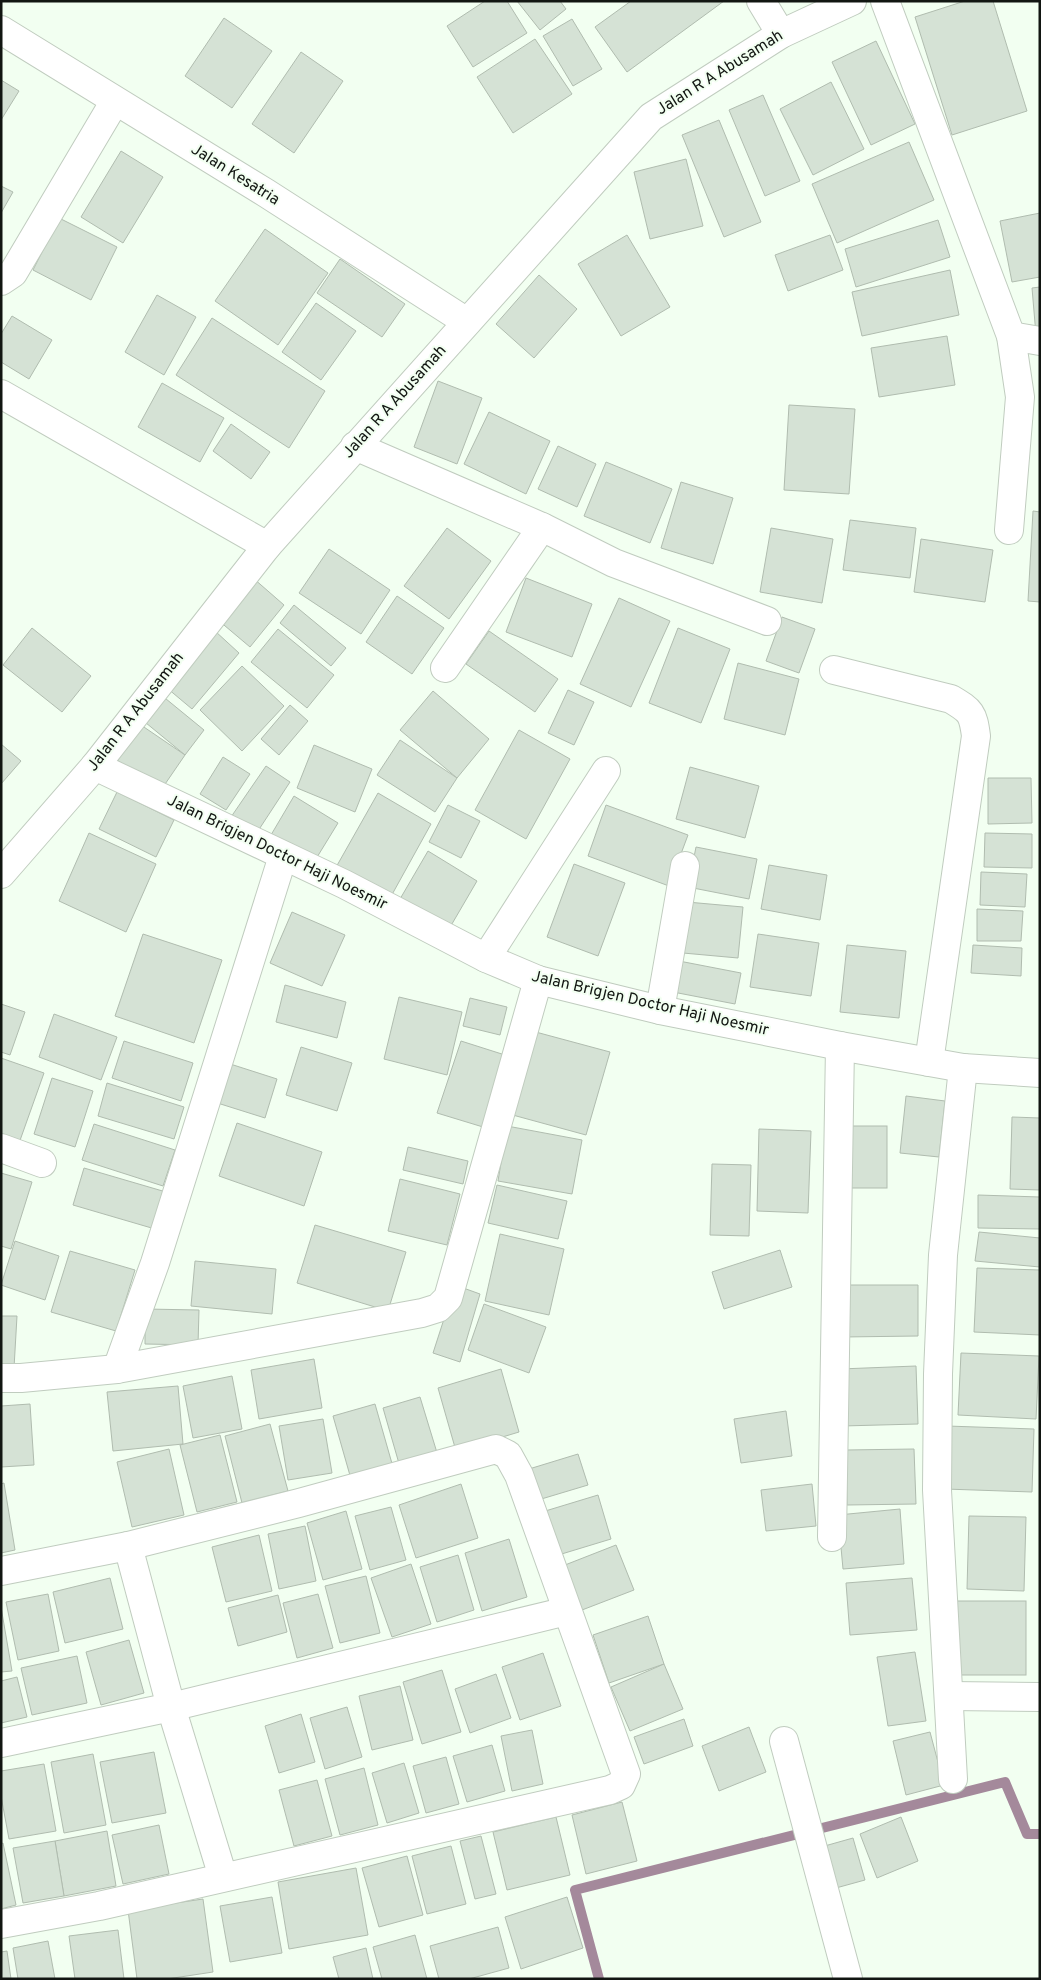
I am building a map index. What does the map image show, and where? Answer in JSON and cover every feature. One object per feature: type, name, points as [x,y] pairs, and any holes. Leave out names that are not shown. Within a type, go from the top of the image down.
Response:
[{"type":"street","points":[[761,1],[781,34]]},
{"type":"street","name":"Jalan R A Abusamah","points":[[3,868],[95,766],[267,546],[651,117],[781,34],[852,1]]},
{"type":"street","points":[[884,1],[1011,336],[1020,397],[1009,530]]},
{"type":"street","name":"Jalan Kesatria","points":[[1,30],[266,194],[467,322]]},
{"type":"street","points":[[1,281],[14,273],[115,101]]},
{"type":"street","points":[[1011,336],[1040,341]]},
{"type":"street","points":[[1,394],[267,546]]},
{"type":"street","points":[[355,446],[542,527],[614,563],[767,621]]},
{"type":"street","points":[[445,668],[542,527]]},
{"type":"street","points":[[834,670],[951,699],[968,709],[974,717],[976,736],[929,1062]]},
{"type":"street","name":"Jalan Brigjen Doctor Haji Noesmir","points":[[95,766],[344,884],[486,958],[538,980],[660,1010],[840,1046],[964,1068],[1040,1073]]},
{"type":"street","points":[[486,958],[606,771]]},
{"type":"street","points":[[117,1369],[155,1263],[283,856]]},
{"type":"street","points":[[660,1010],[685,866]]},
{"type":"street","points":[[1,1378],[21,1378],[117,1369],[422,1313],[438,1308],[448,1298],[538,980]]},
{"type":"street","points":[[832,1537],[840,1046]]},
{"type":"street","points":[[953,1779],[937,1490],[938,1374],[943,1255],[964,1068]]},
{"type":"street","points":[[1,1148],[42,1163]]},
{"type":"street","points":[[1,1571],[128,1546],[299,1503],[496,1449],[508,1455],[520,1475],[626,1774],[621,1785],[610,1790],[99,1906],[1,1924]]},
{"type":"street","points":[[128,1546],[171,1707],[223,1877]]},
{"type":"street","points":[[1,1743],[171,1707],[567,1611]]},
{"type":"street","points":[[949,1696],[1040,1697]]},
{"type":"street","points":[[784,1741],[848,1979]]},
{"type":"building","points":[[485,1],[507,1],[527,33],[473,67],[447,26]]},
{"type":"building","points":[[517,1],[560,1],[566,9],[540,30]]},
{"type":"building","points":[[631,1],[724,1],[627,72],[595,27]]},
{"type":"building","points":[[965,1],[993,1],[1027,111],[952,135],[915,17]]},
{"type":"building","points":[[224,18],[272,51],[232,108],[185,76]]},
{"type":"building","points":[[572,19],[602,69],[573,86],[543,36]]},
{"type":"building","points":[[535,39],[572,94],[513,133],[477,77]]},
{"type":"building","points":[[876,41],[915,124],[871,145],[832,62]]},
{"type":"building","points":[[301,52],[343,81],[294,153],[252,124]]},
{"type":"building","points":[[1,80],[19,91],[1,120]]},
{"type":"building","points":[[831,82],[864,149],[813,175],[780,109]]},
{"type":"building","points":[[763,95],[800,181],[765,196],[729,110]]},
{"type":"building","points":[[719,120],[761,222],[724,237],[682,135]]},
{"type":"building","points":[[909,142],[934,200],[837,243],[812,184]]},
{"type":"building","points":[[121,151],[163,177],[123,243],[81,217]]},
{"type":"building","points":[[686,159],[703,226],[650,239],[634,172]]},
{"type":"building","points":[[1,186],[13,192],[1,213]]},
{"type":"building","points":[[1040,213],[1040,277],[1012,282],[1000,221]]},
{"type":"building","points":[[59,218],[117,247],[91,300],[33,270]]},
{"type":"building","points":[[938,220],[950,257],[856,287],[845,249]]},
{"type":"building","points":[[265,229],[328,273],[278,345],[215,301]]},
{"type":"building","points":[[627,235],[670,307],[621,336],[578,264]]},
{"type":"building","points":[[830,235],[843,270],[788,291],[775,255]]},
{"type":"building","points":[[340,259],[405,304],[382,337],[317,293]]},
{"type":"building","points":[[950,270],[959,315],[862,336],[852,292]]},
{"type":"building","points":[[539,275],[577,309],[534,358],[496,324]]},
{"type":"building","points":[[1040,287],[1040,334],[1036,335],[1032,288]]},
{"type":"building","points":[[157,295],[196,317],[164,375],[125,352]]},
{"type":"building","points":[[316,303],[356,331],[321,380],[282,352]]},
{"type":"building","points":[[12,316],[52,340],[29,379],[1,362],[1,334]]},
{"type":"building","points":[[212,318],[325,391],[289,448],[176,375]]},
{"type":"building","points":[[947,336],[955,385],[879,397],[871,348]]},
{"type":"building","points":[[438,381],[482,398],[457,464],[414,447]]},
{"type":"building","points":[[162,383],[224,418],[200,462],[138,427]]},
{"type":"building","points":[[789,405],[855,409],[849,494],[784,490]]},
{"type":"building","points":[[489,412],[550,441],[526,494],[464,464]]},
{"type":"building","points":[[231,424],[270,452],[251,479],[213,451]]},
{"type":"building","points":[[558,446],[596,464],[577,507],[538,489]]},
{"type":"building","points":[[606,462],[672,489],[650,543],[584,516]]},
{"type":"building","points":[[681,482],[733,498],[713,564],[661,548]]},
{"type":"building","points":[[1033,511],[1040,512],[1040,602],[1028,601]]},
{"type":"building","points":[[850,520],[916,528],[910,578],[843,570]]},
{"type":"building","points":[[447,528],[491,561],[449,619],[404,586]]},
{"type":"building","points":[[771,528],[833,539],[822,603],[760,592]]},
{"type":"building","points":[[921,539],[993,550],[985,602],[914,592]]},
{"type":"building","points":[[329,549],[390,590],[361,634],[299,593]]},
{"type":"building","points":[[253,578],[284,605],[250,647],[218,620]]},
{"type":"building","points":[[526,578],[592,604],[572,657],[506,632]]},
{"type":"building","points":[[397,596],[444,628],[412,674],[366,642]]},
{"type":"building","points":[[619,598],[670,621],[631,707],[580,684]]},
{"type":"building","points":[[294,605],[346,648],[331,666],[280,623]]},
{"type":"building","points":[[782,617],[815,629],[799,673],[766,661]]},
{"type":"building","points":[[32,628],[91,676],[62,712],[3,665]]},
{"type":"building","points":[[678,628],[730,649],[701,723],[649,703]]},
{"type":"building","points":[[278,629],[334,675],[307,708],[251,662]]},
{"type":"building","points":[[215,631],[239,653],[192,709],[167,688]]},
{"type":"building","points":[[489,631],[558,679],[535,712],[466,664]]},
{"type":"building","points":[[738,663],[799,679],[785,735],[724,719]]},
{"type":"building","points":[[242,666],[284,706],[242,751],[200,710]]},
{"type":"building","points":[[568,690],[594,702],[574,745],[548,733]]},
{"type":"building","points":[[433,691],[489,739],[457,778],[400,730]]},
{"type":"building","points":[[160,694],[204,730],[185,755],[140,718]]},
{"type":"building","points":[[290,705],[308,721],[279,755],[261,739]]},
{"type":"building","points":[[138,723],[185,755],[161,790],[114,758]]},
{"type":"building","points":[[519,730],[570,759],[526,839],[475,810]]},
{"type":"building","points":[[400,740],[457,778],[435,812],[377,775]]},
{"type":"building","points":[[1,744],[21,761],[1,784]]},
{"type":"building","points":[[314,745],[372,769],[355,812],[297,788]]},
{"type":"building","points":[[223,757],[250,774],[226,810],[200,794]]},
{"type":"building","points":[[266,766],[290,782],[256,834],[231,817]]},
{"type":"building","points":[[690,767],[759,786],[745,838],[676,819]]},
{"type":"building","points":[[988,778],[1031,778],[1032,823],[988,824]]},
{"type":"building","points":[[117,792],[174,820],[156,857],[99,829]]},
{"type":"building","points":[[378,793],[431,824],[389,900],[335,869]]},
{"type":"building","points":[[294,796],[338,823],[311,867],[268,840]]},
{"type":"building","points":[[448,805],[480,821],[461,858],[429,842]]},
{"type":"building","points":[[606,805],[688,835],[669,886],[588,856]]},
{"type":"building","points":[[89,833],[156,864],[126,932],[59,901]]},
{"type":"building","points":[[985,833],[1032,834],[1032,868],[984,867]]},
{"type":"building","points":[[696,847],[757,859],[749,899],[688,887]]},
{"type":"building","points":[[428,851],[477,881],[449,929],[400,899]]},
{"type":"building","points":[[574,864],[625,883],[598,956],[547,937]]},
{"type":"building","points":[[769,865],[827,875],[820,920],[761,909]]},
{"type":"building","points":[[981,872],[1027,874],[1025,907],[980,905]]},
{"type":"building","points":[[687,902],[743,907],[738,958],[683,953]]},
{"type":"building","points":[[977,909],[1023,911],[1021,941],[977,941]]},
{"type":"building","points":[[292,912],[345,935],[322,986],[270,963]]},
{"type":"building","points":[[143,934],[222,960],[194,1043],[115,1016]]},
{"type":"building","points":[[758,934],[819,943],[811,996],[750,987]]},
{"type":"building","points":[[847,945],[906,951],[899,1018],[840,1012]]},
{"type":"building","points":[[973,945],[1022,948],[1021,976],[971,973]]},
{"type":"building","points":[[679,961],[741,973],[735,1004],[673,992]]},
{"type":"building","points":[[285,985],[346,1002],[337,1038],[276,1022]]},
{"type":"building","points":[[399,997],[462,1012],[447,1075],[384,1059]]},
{"type":"building","points":[[470,998],[507,1007],[500,1035],[463,1026]]},
{"type":"building","points":[[1,1004],[25,1012],[10,1055],[1,1052]]},
{"type":"building","points":[[54,1014],[117,1037],[101,1080],[39,1057]]},
{"type":"building","points":[[532,1031],[610,1052],[586,1135],[509,1114]]},
{"type":"building","points":[[124,1041],[193,1063],[181,1101],[112,1078]]},
{"type":"building","points":[[461,1041],[505,1055],[483,1127],[437,1113]]},
{"type":"building","points":[[301,1047],[352,1063],[337,1111],[286,1095]]},
{"type":"building","points":[[1,1058],[44,1073],[18,1146],[1,1140]]},
{"type":"building","points":[[224,1062],[277,1079],[265,1118],[211,1101]]},
{"type":"building","points":[[52,1078],[93,1091],[75,1147],[34,1134]]},
{"type":"building","points":[[107,1083],[184,1107],[174,1139],[98,1116]]},
{"type":"building","points":[[906,1096],[945,1101],[939,1157],[900,1153]]},
{"type":"building","points":[[1012,1117],[1040,1118],[1040,1190],[1010,1189]]},
{"type":"building","points":[[237,1123],[322,1152],[304,1206],[219,1176]]},
{"type":"building","points":[[94,1124],[175,1150],[163,1186],[82,1160]]},
{"type":"building","points":[[507,1126],[582,1140],[572,1194],[498,1181]]},
{"type":"building","points":[[849,1126],[887,1126],[887,1188],[849,1188]]},
{"type":"building","points":[[759,1129],[811,1131],[808,1213],[757,1211]]},
{"type":"building","points":[[408,1147],[468,1161],[463,1184],[403,1170]]},
{"type":"building","points":[[712,1164],[751,1165],[749,1236],[710,1235]]},
{"type":"building","points":[[84,1168],[166,1192],[155,1229],[73,1205]]},
{"type":"building","points":[[1,1173],[32,1182],[11,1249],[1,1246]]},
{"type":"building","points":[[400,1179],[460,1194],[447,1245],[388,1231]]},
{"type":"building","points":[[497,1185],[567,1201],[558,1239],[488,1223]]},
{"type":"building","points":[[978,1195],[1040,1197],[1040,1229],[978,1228]]},
{"type":"building","points":[[315,1225],[406,1252],[388,1311],[297,1283]]},
{"type":"building","points":[[979,1232],[1040,1238],[1040,1267],[975,1261]]},
{"type":"building","points":[[500,1234],[564,1249],[549,1315],[485,1301]]},
{"type":"building","points":[[15,1241],[59,1256],[45,1300],[1,1285]]},
{"type":"building","points":[[780,1250],[792,1287],[724,1309],[712,1272]]},
{"type":"building","points":[[70,1251],[135,1270],[116,1331],[51,1312]]},
{"type":"building","points":[[195,1261],[276,1269],[272,1314],[191,1306]]},
{"type":"building","points":[[977,1268],[1040,1270],[1040,1335],[974,1332]]},
{"type":"building","points":[[455,1285],[480,1294],[460,1362],[433,1353]]},
{"type":"building","points":[[842,1285],[918,1285],[918,1336],[843,1337]]},
{"type":"building","points":[[484,1304],[546,1327],[529,1373],[468,1350]]},
{"type":"building","points":[[145,1309],[199,1310],[198,1345],[145,1344]]},
{"type":"building","points":[[1,1316],[17,1316],[14,1368],[1,1367]]},
{"type":"building","points":[[961,1353],[1039,1356],[1036,1419],[958,1415]]},
{"type":"building","points":[[314,1359],[322,1408],[259,1419],[251,1370]]},
{"type":"building","points":[[916,1366],[918,1424],[842,1426],[840,1369]]},
{"type":"building","points":[[501,1369],[519,1432],[456,1451],[438,1388]]},
{"type":"building","points":[[232,1376],[242,1429],[193,1438],[183,1386]]},
{"type":"building","points":[[178,1386],[183,1444],[113,1451],[107,1392]]},
{"type":"building","points":[[420,1397],[438,1456],[400,1467],[383,1408]]},
{"type":"building","points":[[30,1404],[34,1465],[1,1467],[1,1406]]},
{"type":"building","points":[[375,1404],[393,1467],[351,1479],[333,1416]]},
{"type":"building","points":[[786,1411],[792,1456],[741,1463],[734,1419]]},
{"type":"building","points":[[323,1419],[332,1473],[288,1480],[279,1426]]},
{"type":"building","points":[[270,1424],[288,1491],[242,1503],[225,1436]]},
{"type":"building","points":[[947,1426],[1034,1429],[1032,1492],[945,1489]]},
{"type":"building","points":[[220,1435],[237,1502],[197,1512],[180,1445]]},
{"type":"building","points":[[169,1449],[184,1515],[132,1527],[117,1462]]},
{"type":"building","points":[[914,1449],[916,1504],[847,1505],[846,1450]]},
{"type":"building","points":[[578,1454],[588,1485],[538,1500],[529,1469]]},
{"type":"building","points":[[4,1483],[15,1550],[1,1553],[1,1484]]},
{"type":"building","points":[[461,1484],[478,1538],[416,1558],[399,1505]]},
{"type":"building","points":[[812,1484],[816,1526],[766,1531],[761,1490]]},
{"type":"building","points":[[598,1495],[611,1539],[555,1556],[542,1512]]},
{"type":"building","points":[[391,1507],[406,1560],[370,1570],[355,1516]]},
{"type":"building","points":[[900,1509],[904,1564],[843,1569],[838,1515]]},
{"type":"building","points":[[346,1511],[362,1569],[323,1580],[307,1523]]},
{"type":"building","points":[[969,1516],[1026,1517],[1024,1591],[967,1589]]},
{"type":"building","points":[[305,1526],[316,1581],[279,1589],[268,1534]]},
{"type":"building","points":[[259,1535],[272,1591],[226,1602],[212,1547]]},
{"type":"building","points":[[509,1539],[527,1597],[482,1611],[465,1553]]},
{"type":"building","points":[[616,1545],[634,1590],[582,1610],[565,1565]]},
{"type":"building","points":[[458,1555],[474,1610],[437,1622],[420,1567]]},
{"type":"building","points":[[411,1564],[431,1624],[392,1637],[371,1578]]},
{"type":"building","points":[[366,1576],[380,1633],[340,1643],[325,1586]]},
{"type":"building","points":[[110,1578],[123,1629],[65,1643],[53,1592]]},
{"type":"building","points":[[912,1578],[917,1630],[850,1635],[846,1583]]},
{"type":"building","points":[[48,1594],[59,1651],[18,1660],[6,1602]]},
{"type":"building","points":[[318,1594],[333,1648],[297,1658],[283,1603]]},
{"type":"building","points":[[278,1595],[287,1632],[238,1646],[228,1608]]},
{"type":"building","points":[[957,1601],[1026,1601],[1026,1675],[957,1675]]},
{"type":"building","points":[[1,1607],[12,1671],[1,1672]]},
{"type":"building","points":[[648,1616],[664,1664],[609,1683],[593,1635]]},
{"type":"building","points":[[129,1640],[144,1693],[101,1705],[86,1652]]},
{"type":"building","points":[[915,1652],[926,1721],[888,1726],[877,1657]]},
{"type":"building","points":[[543,1653],[561,1706],[520,1720],[502,1667]]},
{"type":"building","points":[[77,1656],[87,1703],[32,1715],[21,1668]]},
{"type":"building","points":[[664,1664],[683,1709],[630,1731],[611,1687]]},
{"type":"building","points":[[442,1670],[461,1732],[422,1744],[403,1682]]},
{"type":"building","points":[[496,1674],[511,1718],[470,1733],[455,1689]]},
{"type":"building","points":[[17,1677],[27,1717],[1,1723],[1,1681]]},
{"type":"building","points":[[400,1686],[413,1740],[372,1750],[359,1696]]},
{"type":"building","points":[[347,1707],[362,1757],[325,1769],[310,1718]]},
{"type":"building","points":[[301,1714],[315,1762],[279,1773],[265,1726]]},
{"type":"building","points":[[684,1719],[693,1746],[644,1764],[634,1737]]},
{"type":"building","points":[[749,1727],[766,1772],[719,1791],[702,1746]]},
{"type":"building","points":[[532,1730],[543,1784],[512,1791],[501,1736]]},
{"type":"building","points":[[930,1732],[944,1785],[906,1795],[893,1741]]},
{"type":"building","points":[[492,1745],[505,1791],[467,1802],[453,1756]]},
{"type":"building","points":[[154,1752],[166,1813],[112,1823],[100,1762]]},
{"type":"building","points":[[93,1754],[106,1825],[64,1833],[51,1762]]},
{"type":"building","points":[[446,1757],[459,1804],[426,1813],[413,1766]]},
{"type":"building","points":[[404,1763],[419,1813],[387,1823],[372,1773]]},
{"type":"building","points":[[44,1764],[56,1831],[9,1839],[1,1796],[1,1771]]},
{"type":"building","points":[[364,1768],[378,1825],[340,1835],[325,1779]]},
{"type":"building","points":[[317,1780],[332,1836],[294,1846],[279,1790]]},
{"type":"building","points":[[622,1802],[637,1861],[586,1874],[572,1815]]},
{"type":"building","points":[[556,1817],[570,1875],[507,1890],[493,1832]]},
{"type":"building","points":[[901,1817],[918,1861],[877,1878],[860,1834]]},
{"type":"building","points":[[159,1825],[169,1874],[123,1884],[112,1835]]},
{"type":"building","points":[[107,1831],[116,1886],[64,1896],[55,1841]]},
{"type":"building","points":[[481,1836],[496,1894],[475,1899],[460,1841]]},
{"type":"building","points":[[853,1838],[865,1880],[825,1891],[814,1849]]},
{"type":"building","points":[[55,1841],[64,1896],[23,1903],[13,1848]]},
{"type":"building","points":[[3,1843],[16,1905],[1,1909],[1,1844]]},
{"type":"building","points":[[451,1846],[466,1904],[427,1914],[412,1856]]},
{"type":"building","points":[[407,1856],[423,1915],[379,1927],[362,1868]]},
{"type":"building","points":[[356,1868],[368,1935],[289,1949],[278,1882]]},
{"type":"building","points":[[272,1897],[282,1953],[230,1962],[220,1906]]},
{"type":"building","points":[[567,1897],[583,1948],[521,1969],[505,1917]]},
{"type":"building","points":[[203,1899],[213,1972],[167,1979],[137,1979],[128,1910]]},
{"type":"building","points":[[498,1927],[509,1968],[469,1979],[439,1979],[430,1946]]},
{"type":"building","points":[[118,1930],[124,1979],[75,1979],[69,1936]]},
{"type":"building","points":[[415,1935],[427,1979],[382,1979],[373,1947]]},
{"type":"building","points":[[48,1941],[55,1979],[18,1979],[13,1948]]},
{"type":"building","points":[[366,1948],[373,1979],[339,1979],[333,1957]]},
{"type":"building","points":[[7,1951],[11,1979],[1,1979],[1,1952]]},
{"type":"waterway","points":[[599,1979],[575,1890],[1005,1782],[1027,1834],[1040,1834]]}]
